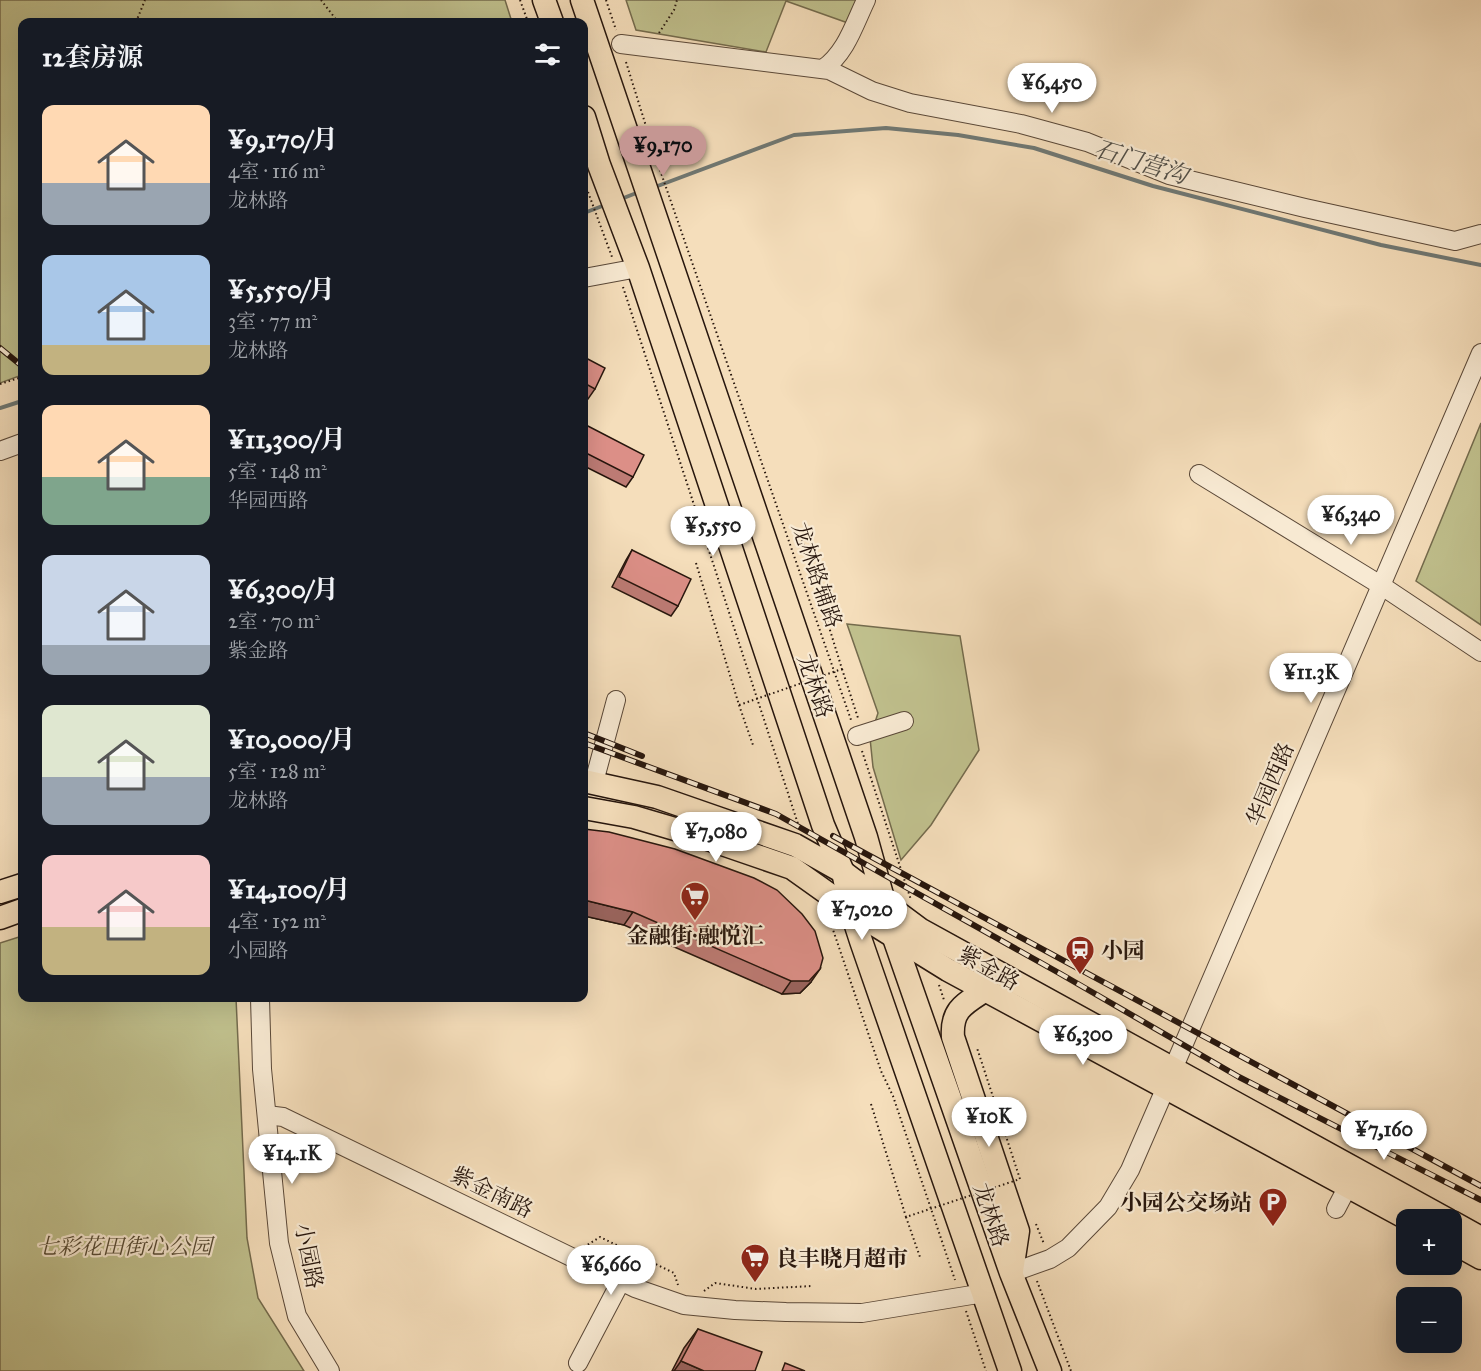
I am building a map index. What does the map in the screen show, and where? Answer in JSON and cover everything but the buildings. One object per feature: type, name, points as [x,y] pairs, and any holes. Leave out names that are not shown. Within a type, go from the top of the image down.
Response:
[{"type":"main road","points":[[544,0],[551,18]]},
{"type":"main road","name":"龙林路","points":[[582,0],[643,150],[664,211],[855,804],[894,938],[1011,1273],[1050,1371]]},
{"type":"main road","name":"龙林路","points":[[588,130],[599,165],[612,229],[823,825],[843,872],[851,910],[1011,1371]]},
{"type":"main road","name":"紫金路","points":[[589,781],[668,801],[807,849],[843,872],[921,930],[1348,1186],[1396,1212]]},
{"type":"main road","name":"紫金路","points":[[588,809],[634,817],[702,837],[792,868],[894,938],[984,991],[1170,1078],[1426,1209]]},
{"type":"main road","points":[[0,892],[18,886]]},
{"type":"main road","points":[[0,918],[18,911]]},
{"type":"main road","points":[[984,991],[963,1005],[955,1015],[952,1025],[953,1037],[1018,1231],[1011,1273]]},
{"type":"main road","points":[[1462,1228],[1481,1238]]},
{"type":"main road","points":[[1462,1248],[1481,1258]]},
{"type":"street","points":[[823,69],[834,61],[844,48],[866,0]]},
{"type":"street","points":[[629,45],[829,70],[872,92],[910,103],[1021,124],[1087,142],[1169,175],[1455,241],[1481,234]]},
{"type":"street","points":[[588,277],[628,270]]},
{"type":"street","name":"华园西路","points":[[1011,1273],[1050,1259],[1068,1248],[1108,1207],[1130,1170],[1481,353]]},
{"type":"street","points":[[0,451],[18,444]]},
{"type":"street","points":[[1199,474],[1382,586],[1481,652]]},
{"type":"street","points":[[589,781],[616,700]]},
{"type":"street","points":[[857,736],[904,721]]},
{"type":"street","name":"小园路","points":[[260,1002],[262,1069],[279,1243],[297,1316],[330,1371]]},
{"type":"street","name":"紫金南路","points":[[267,1115],[283,1117],[621,1281],[684,1305],[735,1310],[861,1312],[984,1293]]},
{"type":"street","points":[[1336,1209],[1348,1186]]},
{"type":"street","points":[[595,1371],[576,1367],[621,1281]]},
{"type":"path","points":[[138,18],[145,0]]},
{"type":"path","points":[[321,0],[335,18]]},
{"type":"path","points":[[520,0],[527,18]]},
{"type":"path","points":[[606,0],[629,45],[643,150]]},
{"type":"path","points":[[629,45],[653,39],[664,28],[677,0]]},
{"type":"path","name":"龙林路辅路","points":[[659,167],[664,211],[857,736],[912,902]]},
{"type":"path","points":[[588,191],[612,229],[628,270],[778,768],[807,849]]},
{"type":"path","points":[[0,384],[18,378]]},
{"type":"path","points":[[799,531],[856,712]]},
{"type":"path","points":[[696,564],[753,745]]},
{"type":"path","points":[[739,705],[842,669]]},
{"type":"path","points":[[828,915],[880,1071],[893,1096],[986,1371]]},
{"type":"path","points":[[906,1217],[1020,1179],[977,1048]]},
{"type":"path","points":[[871,1104],[920,1257]]},
{"type":"path","points":[[569,1256],[600,1237],[674,1273],[684,1305],[715,1283],[756,1289],[812,1286]]},
{"type":"green space","points":[[0,0],[505,0],[511,18],[18,18],[18,376],[0,383]]},
{"type":"green space","points":[[626,0],[858,0],[848,23],[786,1],[766,52],[636,30]]},
{"type":"green space","points":[[1481,423],[1481,625],[1416,581]]},
{"type":"green space","points":[[847,624],[960,636],[979,750],[931,825],[901,860],[873,767],[870,738],[878,713]]},
{"type":"green space","name":"七彩花田街心公园","points":[[18,937],[18,1002],[236,1002],[247,1238],[258,1298],[304,1371],[0,1371],[0,943]]},
{"type":"waterway","name":"石门营沟","points":[[655,187],[794,135],[886,128],[958,135],[1034,148],[1153,186],[1381,245],[1481,265]]},
{"type":"waterway","name":"石门营沟","points":[[621,199],[639,192]]},
{"type":"waterway","name":"石门营沟","points":[[588,211],[605,205]]},
{"type":"waterway","name":"石门营沟","points":[[0,408],[18,402]]},
{"type":"railway","points":[[0,348],[18,363]]},
{"type":"railway","points":[[588,735],[642,756]]},
{"type":"railway","points":[[588,744],[776,814],[1239,1077],[1481,1200]]},
{"type":"railway","points":[[833,836],[1481,1186]]},
{"type":"place","name":"金融街·融悦汇","points":[[695,922]]},
{"type":"place","name":"小园","points":[[1080,976]]},
{"type":"place","name":"小园公交场站","points":[[1273,1228]]},
{"type":"place","name":"良丰晓月超市","points":[[755,1284]]}]
